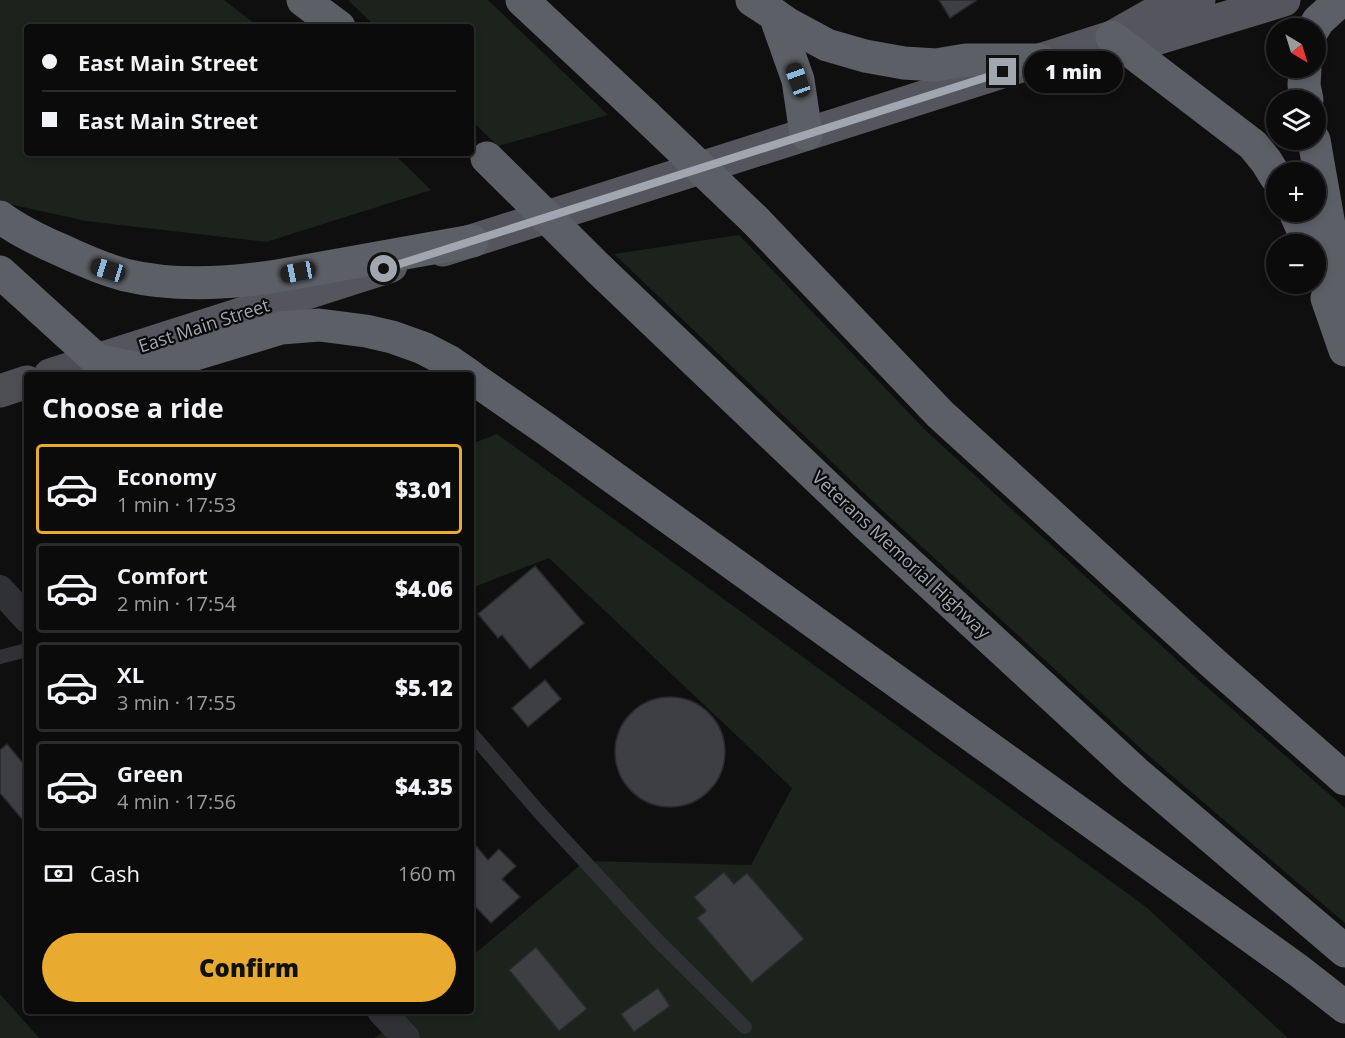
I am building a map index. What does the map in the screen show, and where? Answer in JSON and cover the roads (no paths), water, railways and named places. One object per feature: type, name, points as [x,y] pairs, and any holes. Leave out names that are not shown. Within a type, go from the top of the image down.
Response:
[{"type":"highway","points":[[303,0],[335,24]]},
{"type":"highway","points":[[324,0],[349,24]]},
{"type":"highway","points":[[522,0],[755,220],[940,414],[1214,664],[1345,779]]},
{"type":"highway","name":"East Main Street","points":[[98,360],[1112,37],[1149,16],[1198,0]]},
{"type":"highway","name":"East Main Street","points":[[1112,37],[1149,41],[1284,0]]},
{"type":"highway","points":[[1321,18],[1341,0]]},
{"type":"highway","points":[[763,8],[827,45],[865,56],[904,63],[936,65],[966,60],[1039,60]]},
{"type":"highway","points":[[763,8],[798,80],[806,134]]},
{"type":"highway","points":[[1112,37],[1252,145],[1267,162]]},
{"type":"highway","points":[[1316,150],[1345,316]]},
{"type":"highway","name":"Veterans Memorial Highway","points":[[479,151],[866,524],[1135,772],[1345,951]]},
{"type":"highway","points":[[0,217],[36,239],[92,265],[125,275],[176,283],[250,280],[472,241]]},
{"type":"highway","points":[[0,272],[98,360],[143,370],[281,328],[319,325],[392,337],[423,348],[464,372]]},
{"type":"highway","points":[[1326,294],[1345,350]]},
{"type":"highway","points":[[474,379],[1299,970],[1345,1007]]},
{"type":"main road","name":"East Main Street","points":[[60,372],[98,360]]},
{"type":"main road","points":[[0,391],[24,383]]},
{"type":"street","points":[[0,589],[24,616]]},
{"type":"street","points":[[384,1014],[406,1038]]},
{"type":"lane","points":[[0,657],[24,651]]},
{"type":"lane","points":[[474,736],[539,812],[658,941],[745,1027]]}]
